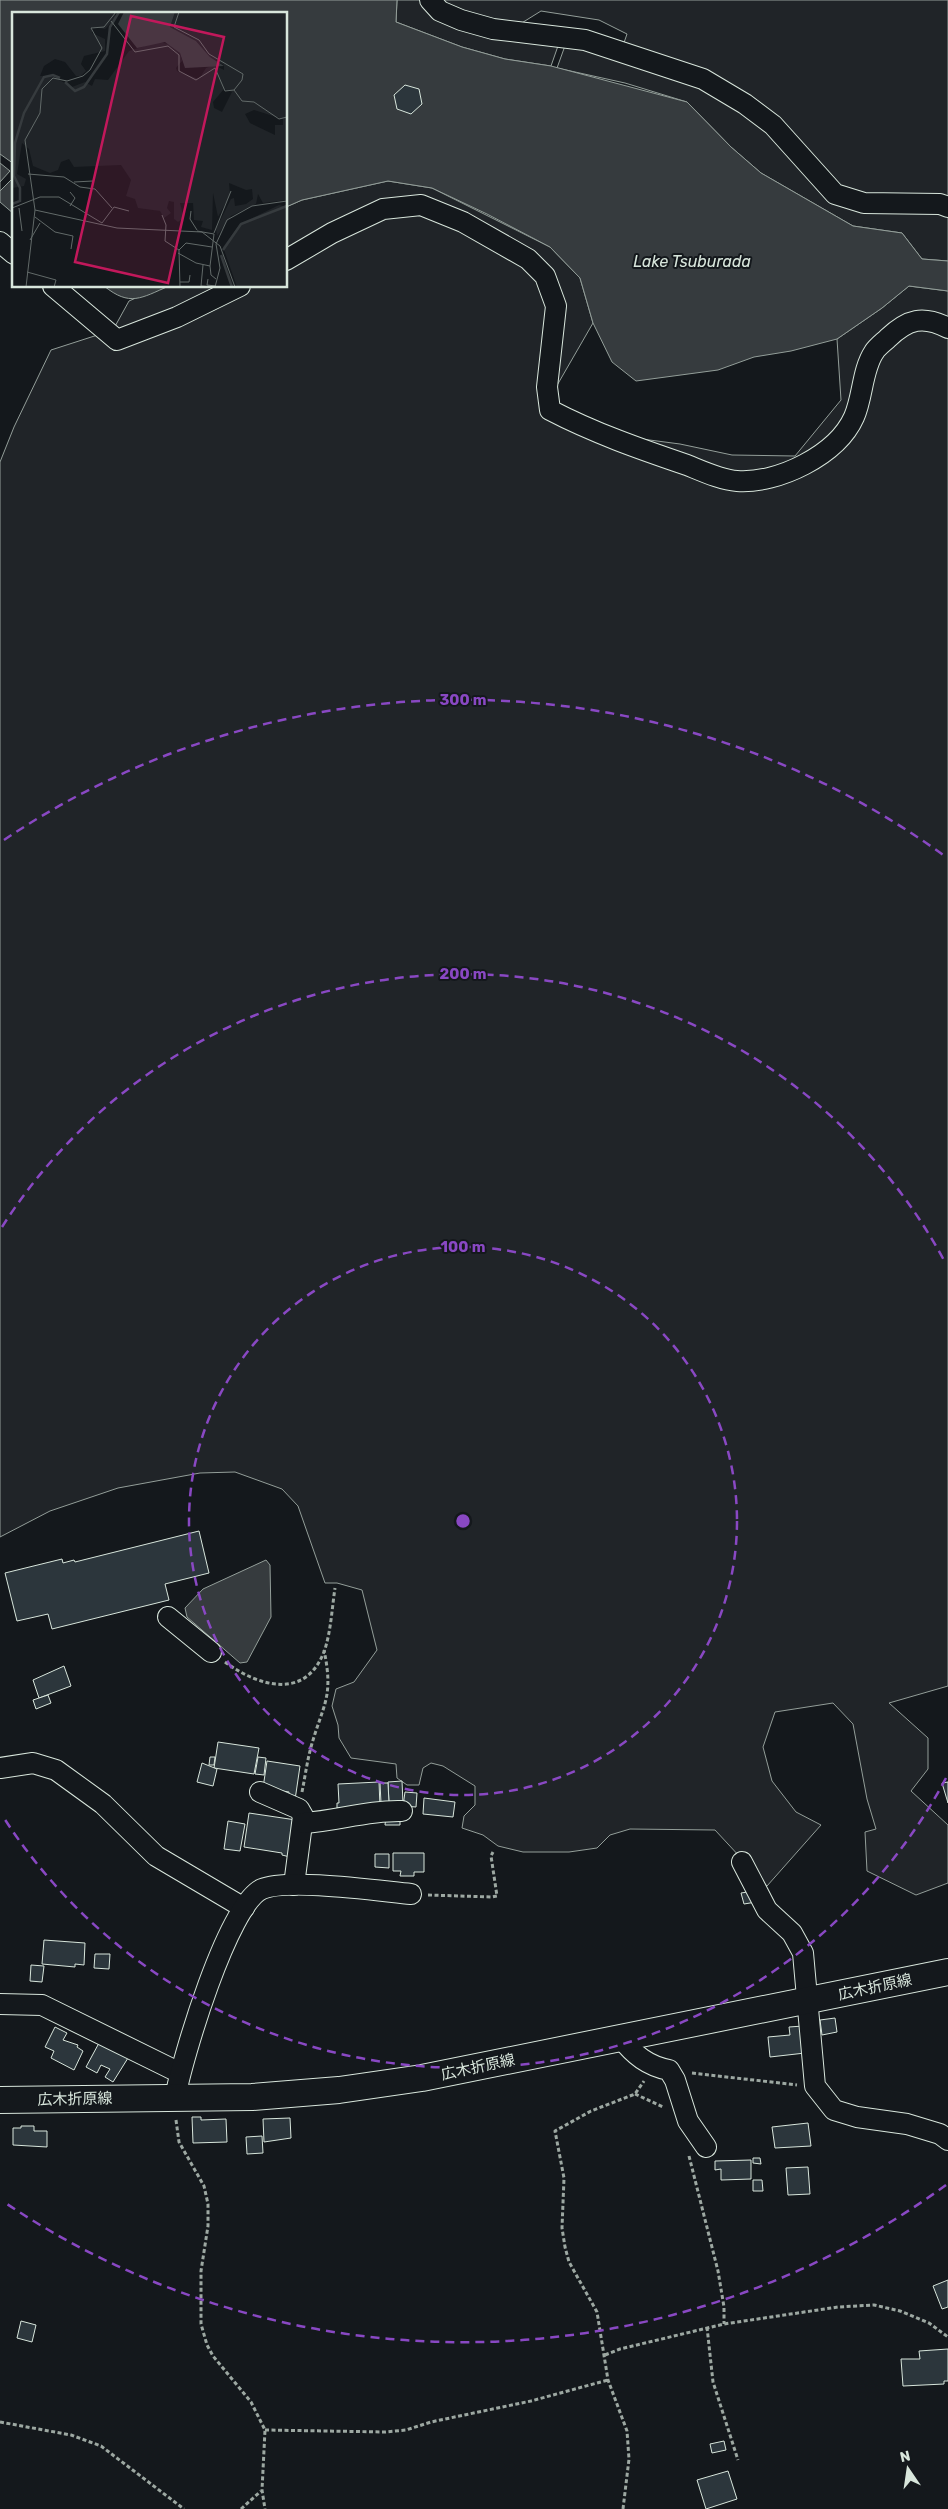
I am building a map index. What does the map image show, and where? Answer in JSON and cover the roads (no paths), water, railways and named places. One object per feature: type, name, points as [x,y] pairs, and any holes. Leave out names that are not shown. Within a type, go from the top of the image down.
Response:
[{"type":"main road","name":"広木折原線","points":[[0,2100],[252,2097],[339,2090],[422,2078],[948,1972]]},
{"type":"street","points":[[430,0],[440,11],[461,20],[492,29],[585,40],[703,79],[745,104],[773,124],[835,194],[864,203],[940,204],[948,207]]},
{"type":"street","points":[[288,259],[332,233],[383,209],[421,205],[463,222],[528,259],[545,276],[556,306],[546,386],[550,410],[579,425],[650,452],[737,481],[772,477],[803,465],[830,449],[854,418],[874,352],[894,332],[912,321],[929,319],[948,328]]},
{"type":"street","points":[[0,242],[12,252]]},
{"type":"street","points":[[55,288],[117,340],[177,317],[236,288]]},
{"type":"street","points":[[168,1616],[211,1652]]},
{"type":"street","points":[[0,1768],[33,1763],[56,1770],[103,1804],[156,1856],[244,1908]]},
{"type":"street","points":[[260,1792],[301,1816],[330,1821],[364,1812],[402,1810]]},
{"type":"street","points":[[294,1884],[301,1816]]},
{"type":"street","points":[[742,1862],[767,1910],[792,1933],[803,1953],[815,2086],[834,2110],[857,2117],[907,2124],[940,2134],[948,2140]]},
{"type":"street","points":[[175,2098],[180,2073],[216,1964],[244,1908],[261,1890],[294,1884],[410,1894]]},
{"type":"street","points":[[0,2004],[42,2005],[180,2073]]},
{"type":"street","points":[[621,2038],[630,2051],[662,2068],[675,2080],[697,2150]]},
{"type":"water","name":"Lake Tsuburada","points":[[0,0],[397,0],[396,22],[462,47],[505,59],[551,66],[687,102],[731,147],[761,173],[853,226],[902,233],[922,259],[948,261],[948,291],[909,286],[882,308],[837,339],[791,351],[754,357],[718,370],[636,381],[612,362],[593,323],[580,278],[550,247],[487,214],[432,188],[388,181],[302,200],[288,206],[288,12],[12,12],[12,212],[0,202]]},
{"type":"water","points":[[107,288],[164,288],[136,298],[121,297]]},
{"type":"water","points":[[266,1560],[270,1565],[271,1617],[247,1662],[240,1663],[187,1617],[185,1608],[203,1589]]}]
